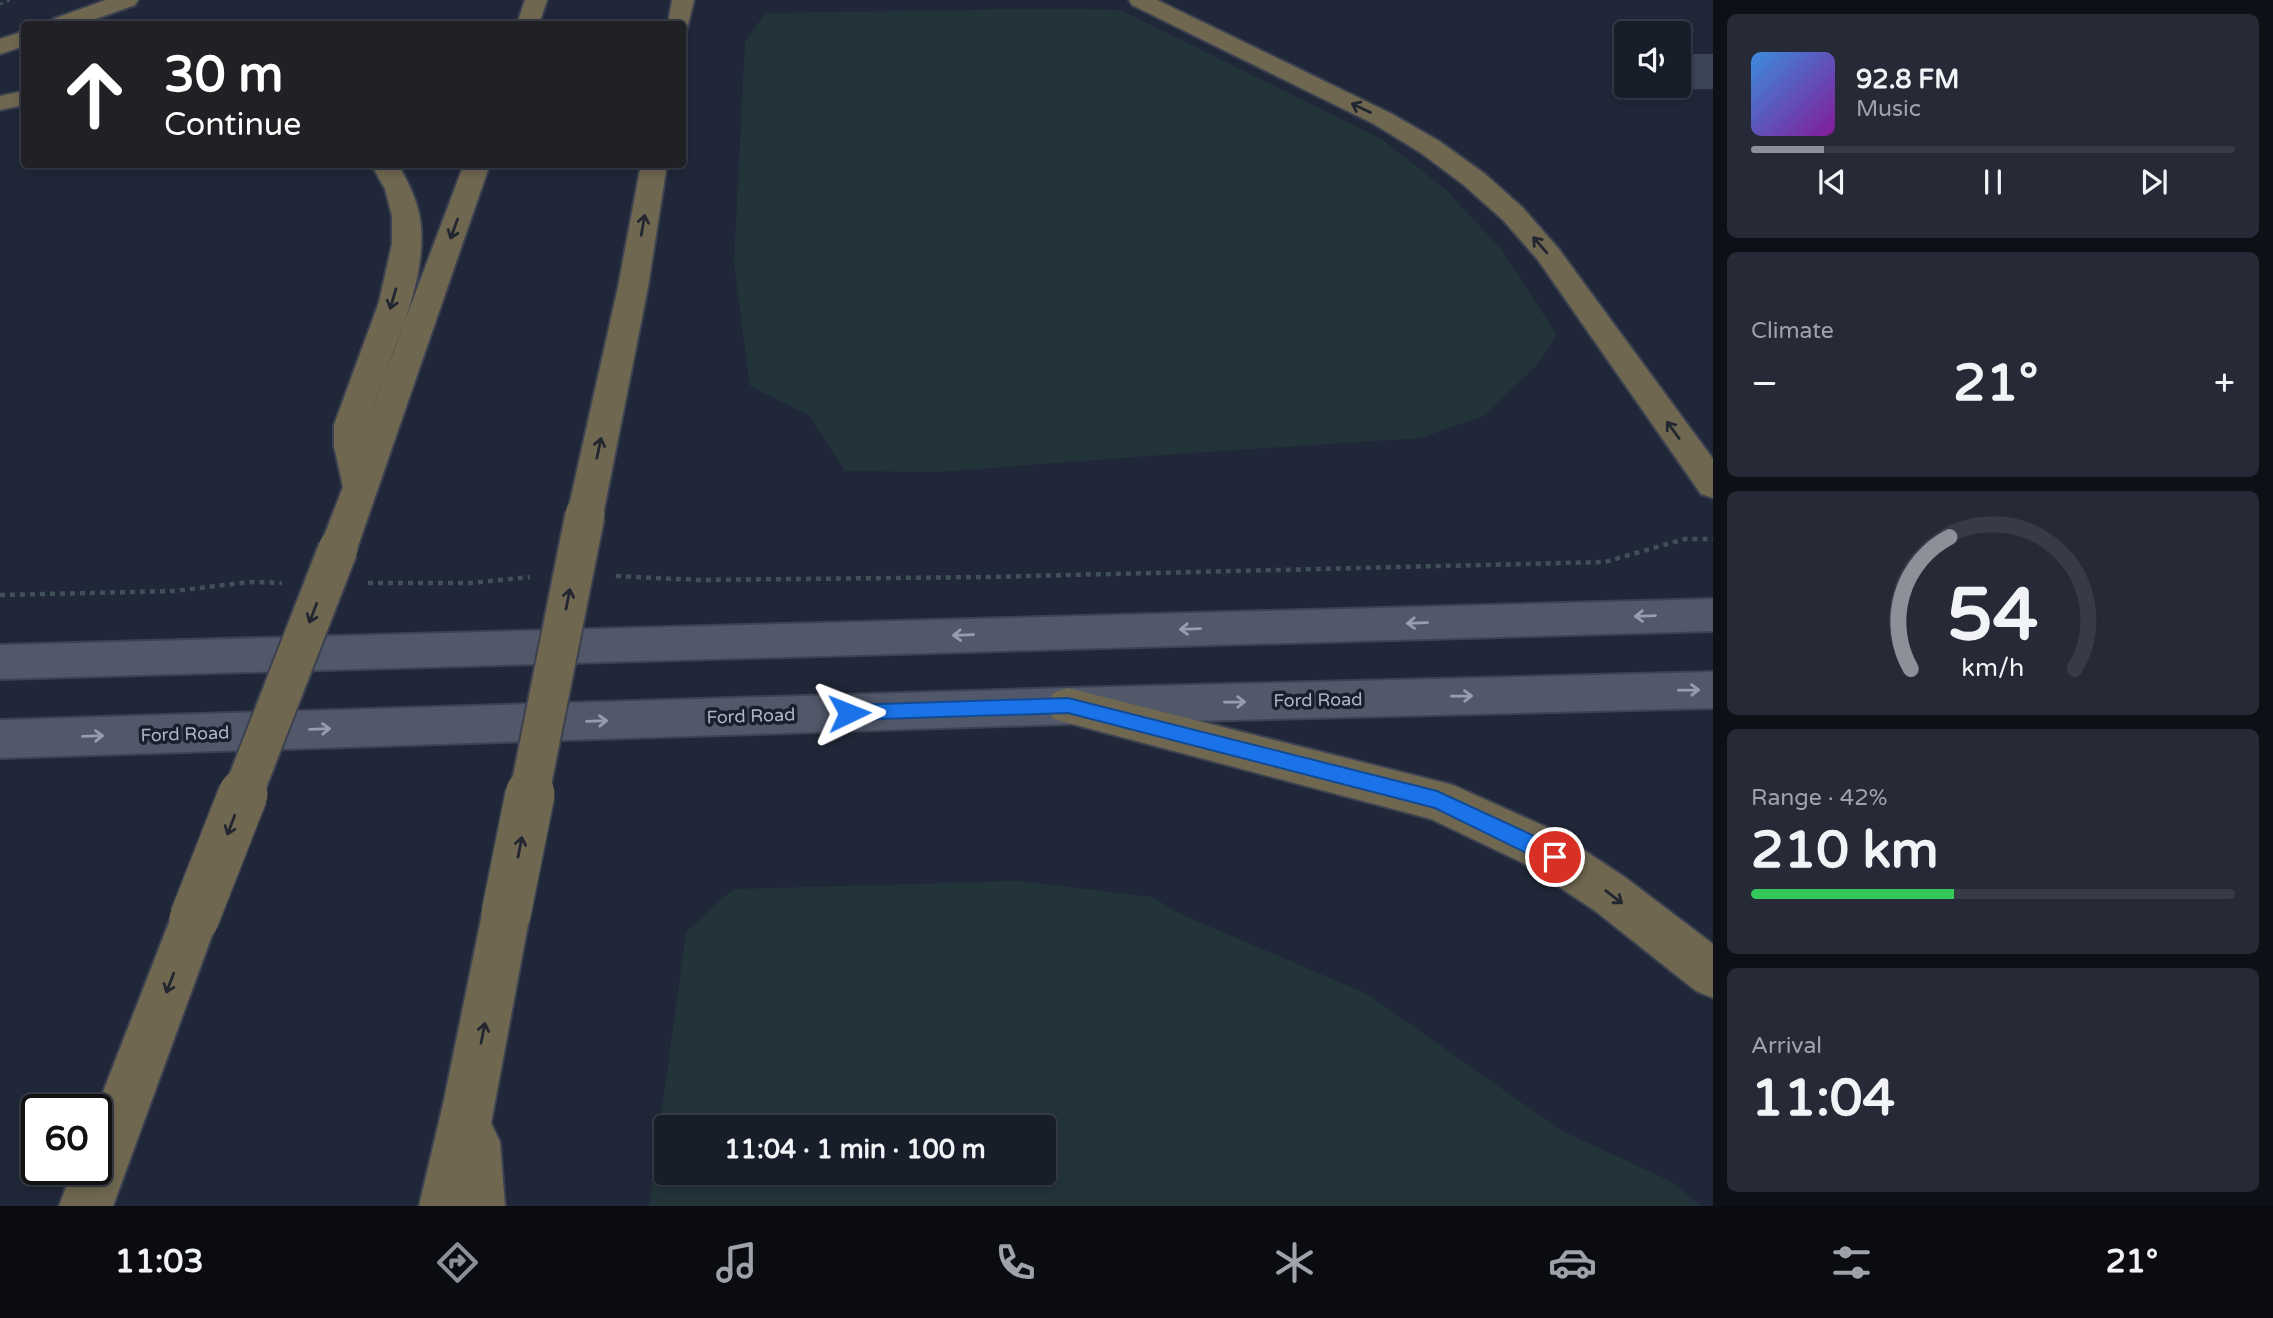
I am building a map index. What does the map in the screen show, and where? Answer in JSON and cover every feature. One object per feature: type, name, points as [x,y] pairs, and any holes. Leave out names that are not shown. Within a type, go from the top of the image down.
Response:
[{"type":"highway","points":[[69,21],[127,0]]},
{"type":"highway","points":[[528,21],[536,0]]},
{"type":"highway","points":[[680,21],[683,0]]},
{"type":"highway","points":[[1140,0],[1383,119],[1430,147],[1475,180],[1513,214],[1548,254],[1713,485]]},
{"type":"highway","points":[[0,47],[21,39]]},
{"type":"highway","points":[[0,103],[21,99]]},
{"type":"highway","points":[[360,489],[351,426],[392,304],[408,234],[404,203],[387,168]]},
{"type":"highway","points":[[86,1206],[194,919],[348,566],[360,489],[476,168]]},
{"type":"highway","points":[[446,1206],[470,1100],[585,515],[633,287],[653,168]]},
{"type":"highway","points":[[1068,706],[1437,800],[1539,847],[1610,894],[1713,974]]},
{"type":"highway","points":[[470,1100],[478,1206]]},
{"type":"main road","points":[[0,662],[1713,615]]},
{"type":"main road","name":"Ford Road","points":[[0,739],[1068,706],[1713,690]]},
{"type":"path","points":[[0,4],[11,0]]},
{"type":"path","points":[[606,576],[699,580],[988,577],[1605,562],[1685,539],[1713,539]]},
{"type":"path","points":[[348,566],[507,581],[536,576]]},
{"type":"path","points":[[0,595],[174,591],[250,583],[291,583]]},
{"type":"shaded area","points":[[1121,10],[1382,139],[1445,189],[1500,248],[1557,335],[1538,364],[1484,416],[1421,438],[937,472],[845,471],[810,416],[750,386],[734,264],[745,42],[765,13]]},
{"type":"shaded area","points":[[1019,881],[1153,897],[1176,912],[1367,994],[1562,1131],[1670,1181],[1701,1206],[649,1206],[654,1169],[654,1185],[1056,1185],[1056,1115],[661,1115],[686,932],[733,889]]},
{"type":"building","points":[[1691,54],[1713,54],[1713,89],[1691,89]]},
{"type":"route","points":[[849,713],[1068,706],[1437,800],[1555,857]]}]
